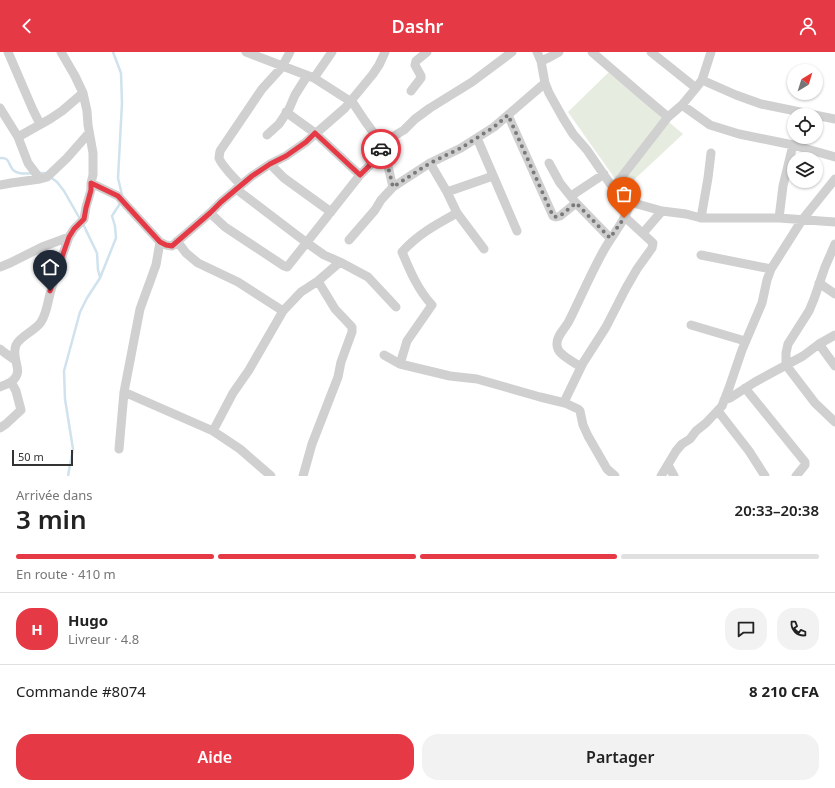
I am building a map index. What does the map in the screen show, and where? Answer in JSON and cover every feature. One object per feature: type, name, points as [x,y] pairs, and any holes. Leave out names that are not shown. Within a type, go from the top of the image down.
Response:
[{"type":"street","points":[[8,52],[40,124]]},
{"type":"street","points":[[0,387],[11,382],[17,376],[18,367],[14,354],[15,347],[17,342],[41,323],[45,315],[50,291],[69,237],[74,229],[84,219],[91,190],[93,154],[87,111],[83,93],[61,52]]},
{"type":"street","points":[[246,52],[310,77],[353,103],[364,121],[383,146],[393,187]]},
{"type":"street","points":[[290,52],[282,67],[262,89],[220,151],[219,158],[239,187],[307,243],[324,255],[368,277],[396,307]]},
{"type":"street","points":[[267,135],[278,124],[289,109],[295,95],[332,52]]},
{"type":"street","points":[[91,183],[118,196],[160,242],[172,246],[177,240],[252,176],[306,142],[351,102],[373,74],[385,52]]},
{"type":"street","points":[[411,91],[422,76],[415,65],[416,61],[427,52]]},
{"type":"street","points":[[210,213],[240,238],[287,267],[360,175],[373,162],[383,146],[430,108],[472,82],[512,52]]},
{"type":"street","points":[[559,52],[548,58],[539,56],[545,83],[549,93],[570,129],[587,150],[613,188],[630,202],[662,211],[686,214],[701,218],[779,218],[835,222]]},
{"type":"street","points":[[592,52],[668,117]]},
{"type":"street","points":[[651,52],[699,84],[761,104],[835,119]]},
{"type":"street","points":[[613,188],[668,117],[682,105],[699,84],[711,52]]},
{"type":"street","points":[[349,240],[393,187],[430,163],[461,148],[494,127],[545,83]]},
{"type":"street","points":[[18,137],[62,111],[83,93]]},
{"type":"street","points":[[682,105],[710,125],[739,134],[794,145],[835,157]]},
{"type":"street","points":[[0,108],[18,137],[28,163],[40,179]]},
{"type":"street","points":[[286,112],[315,133],[360,175]]},
{"type":"street","points":[[508,115],[553,216],[560,216],[574,200],[604,174]]},
{"type":"street","points":[[0,185],[46,177],[90,133]]},
{"type":"street","points":[[477,138],[517,231]]},
{"type":"street","points":[[779,218],[783,186],[794,145]]},
{"type":"street","points":[[701,218],[711,153]]},
{"type":"street","points":[[430,163],[457,213],[484,250]]},
{"type":"street","points":[[270,164],[284,178],[331,212]]},
{"type":"street","points":[[550,164],[560,183],[610,238]]},
{"type":"street","points":[[447,192],[493,176]]},
{"type":"street","points":[[661,476],[682,444],[690,439],[696,431],[722,406],[745,341],[762,303],[771,269],[802,220],[835,179]]},
{"type":"street","points":[[581,367],[559,351],[557,346],[558,338],[574,312],[586,284],[610,238],[624,218],[630,202]]},
{"type":"street","points":[[643,233],[662,211]]},
{"type":"street","points":[[400,364],[406,341],[432,305],[427,300],[412,274],[402,252],[425,231],[457,213]]},
{"type":"street","points":[[565,403],[581,367],[606,327],[637,269],[652,248],[652,243],[643,233],[624,218]]},
{"type":"street","points":[[0,267],[42,247],[69,237]]},
{"type":"street","points":[[177,240],[186,253],[198,262],[238,282],[283,311]]},
{"type":"street","points":[[119,449],[124,392],[140,309],[156,265],[160,242]]},
{"type":"street","points":[[835,244],[809,311],[788,344],[786,353],[786,364],[815,403],[835,422]]},
{"type":"street","points":[[702,255],[771,269]]},
{"type":"street","points":[[213,430],[233,393],[249,370],[283,311],[301,292],[318,281],[340,262]]},
{"type":"street","points":[[303,476],[312,444],[338,377],[341,362],[352,332],[352,328],[335,309],[318,281]]},
{"type":"street","points":[[819,283],[835,294]]},
{"type":"street","points":[[691,324],[745,341]]},
{"type":"street","points":[[724,400],[730,398],[786,364],[803,356],[819,344],[835,335]]},
{"type":"street","points":[[819,344],[835,366]]},
{"type":"street","points":[[2,352],[15,360]]},
{"type":"street","points":[[384,355],[400,364],[450,376],[476,380],[565,403],[578,409],[588,436],[606,469],[615,476]]},
{"type":"street","points":[[0,428],[21,410],[16,391],[11,382]]},
{"type":"street","points":[[745,388],[805,462],[805,465],[796,476]]},
{"type":"street","points":[[124,392],[213,430],[240,449],[270,476]]},
{"type":"street","points":[[718,411],[749,451],[765,476]]},
{"type":"street","points":[[668,465],[674,476]]},
{"type":"shaded area","points":[[609,72],[683,134],[623,190],[568,112]]},
{"type":"waterway","points":[[113,52],[121,73],[122,103],[118,178],[122,195]]},
{"type":"waterway","points":[[0,158],[6,159],[11,168],[17,172],[27,174],[32,173]]},
{"type":"waterway","points":[[39,173],[45,173],[57,182],[80,219]]},
{"type":"waterway","points":[[68,476],[73,449],[65,399],[64,371],[80,312],[100,278],[116,238],[112,216],[121,202]]},
{"type":"waterway","points":[[83,224],[97,253],[100,277]]},
{"type":"way so far","points":[[381,149],[383,146],[393,187],[430,163],[461,148],[494,127],[508,115],[553,216],[560,216],[576,203],[610,238],[624,218]]},
{"type":"route","points":[[50,291],[69,237],[74,229],[84,219],[91,190],[91,183],[118,196],[160,242],[172,246],[252,176],[270,164],[286,156],[306,142],[315,133],[360,175],[373,162],[381,149]]}]
